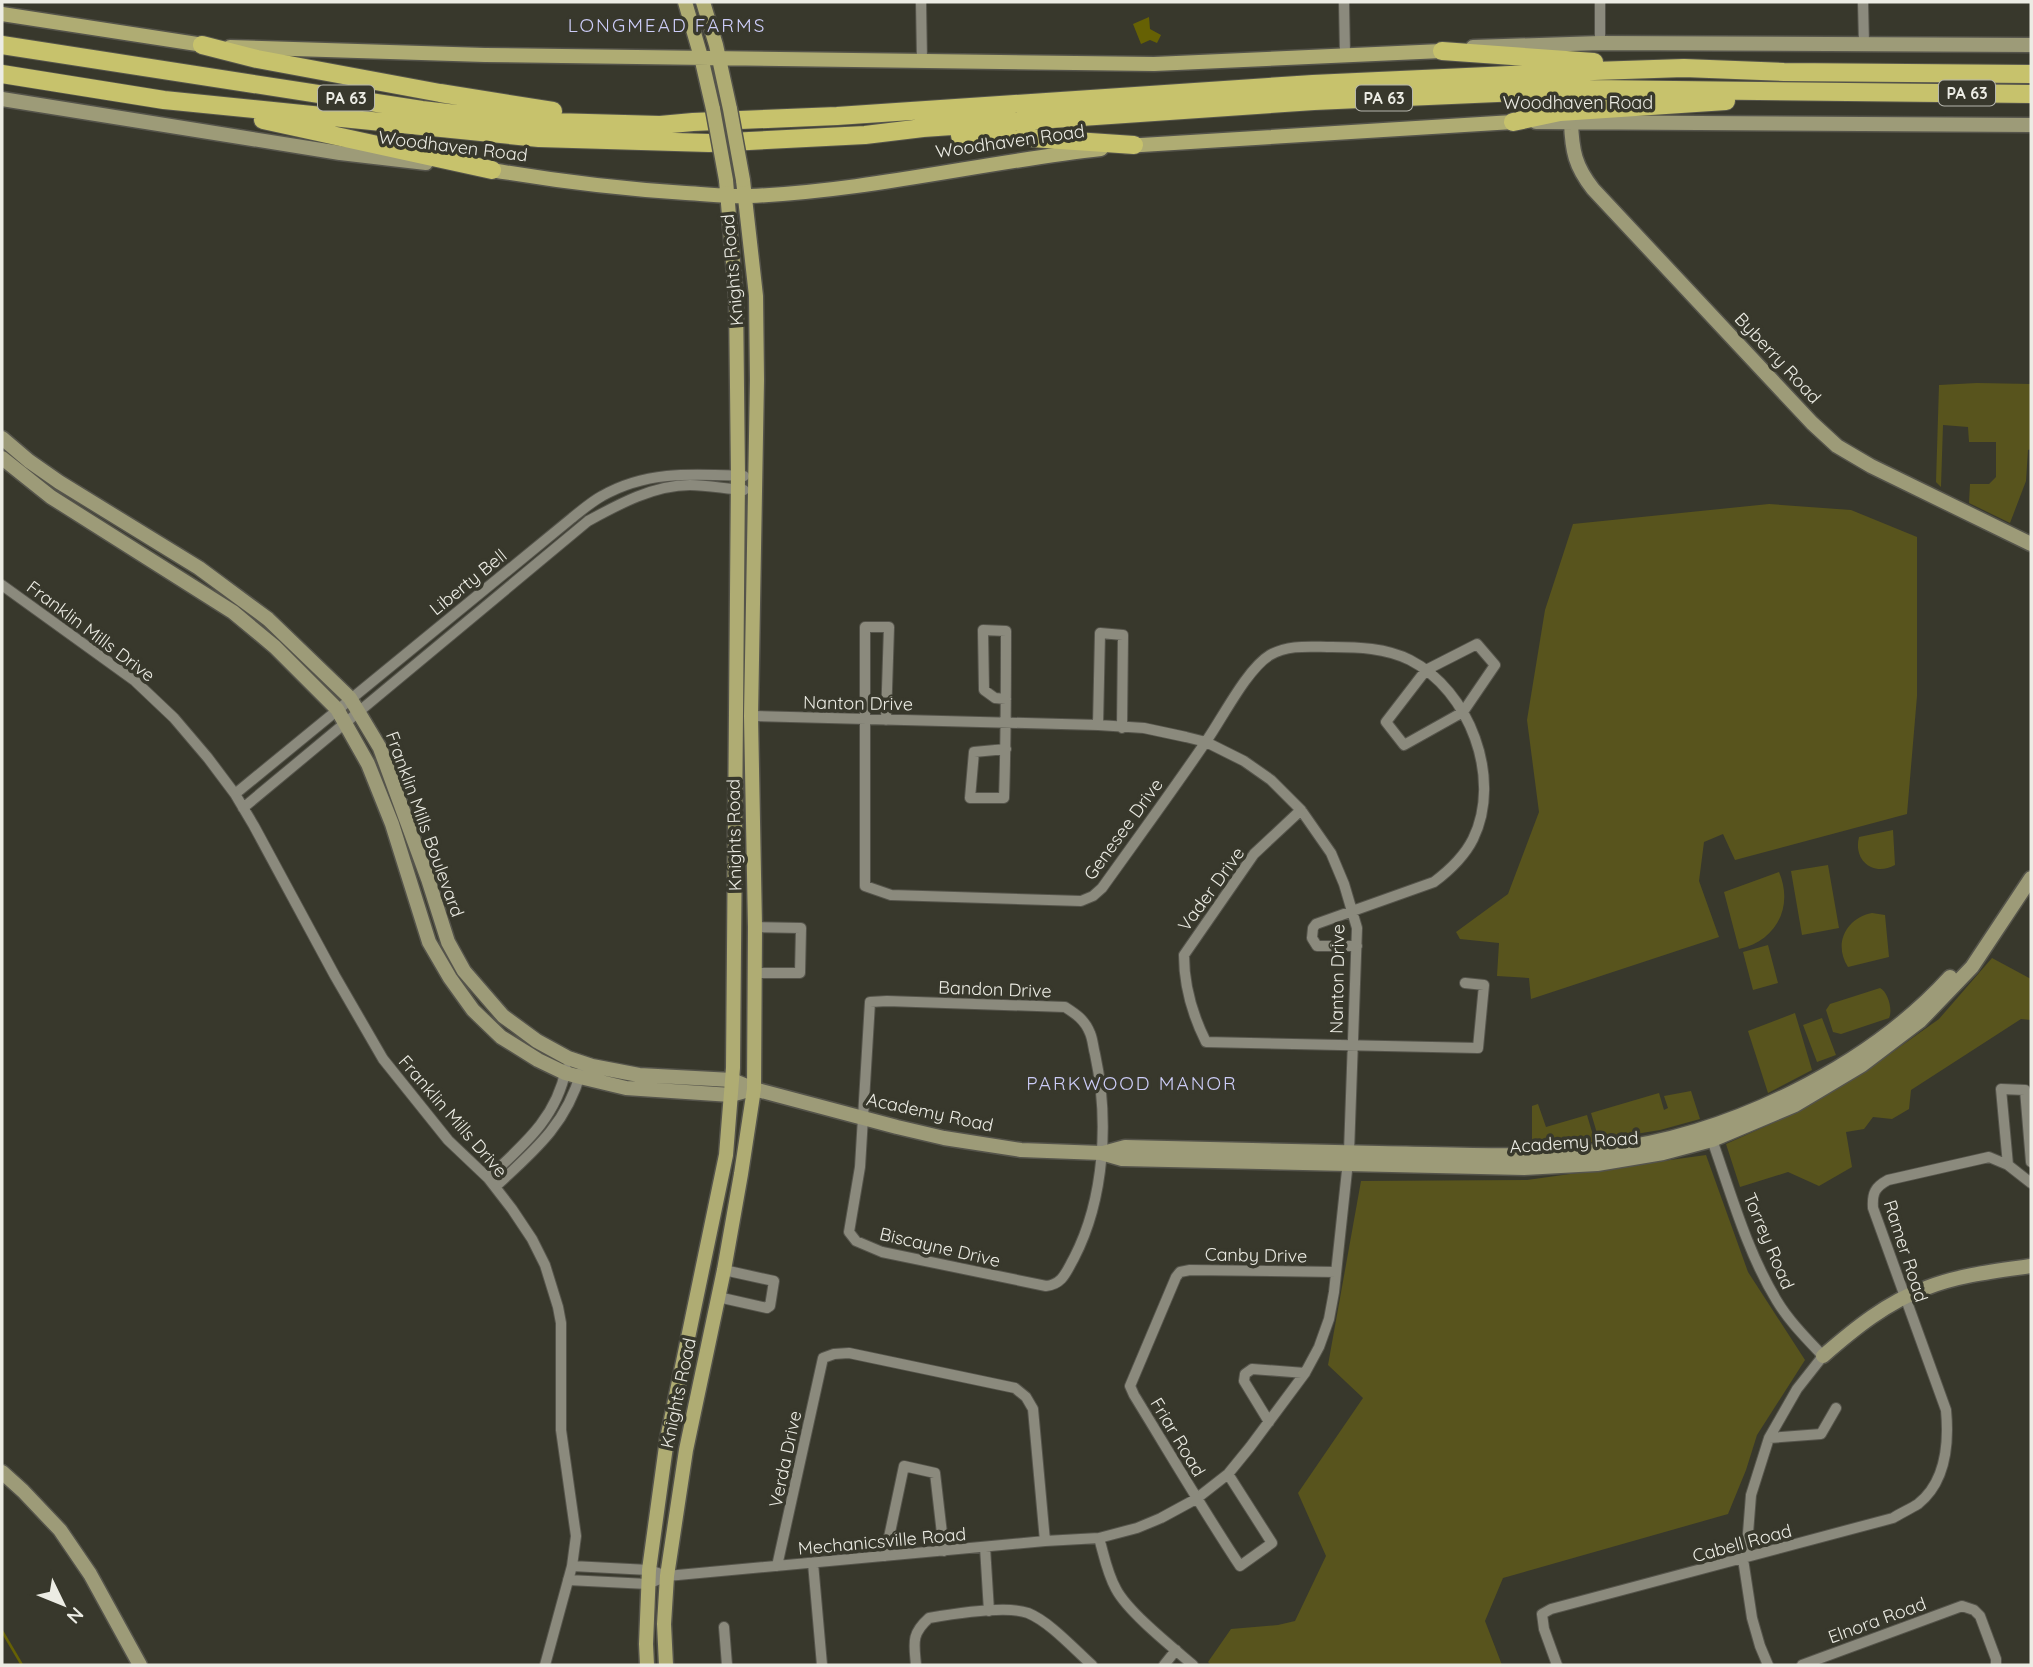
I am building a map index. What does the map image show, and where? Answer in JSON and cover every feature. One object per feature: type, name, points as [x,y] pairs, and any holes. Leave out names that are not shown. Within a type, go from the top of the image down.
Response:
[{"type":"highway","name":"Woodhaven Road","points":[[2,45],[482,117],[660,125],[1321,84],[1684,68],[1784,72],[2031,74]]},
{"type":"highway","points":[[202,45],[257,59],[534,109],[659,117],[693,122]]},
{"type":"highway","points":[[1443,51],[1684,68]]},
{"type":"highway","name":"Woodhaven Road","points":[[2,74],[164,100],[539,138],[709,143],[865,135],[923,128],[1314,101],[1564,90],[2031,94]]},
{"type":"highway","points":[[1513,122],[1560,113],[1612,108],[1903,92]]},
{"type":"highway","points":[[164,100],[492,170]]},
{"type":"highway","points":[[865,135],[1016,137],[1134,145]]},
{"type":"main road","name":"Knights Road","points":[[647,1665],[648,1577],[667,1439],[726,1155],[732,1080],[738,483],[736,298],[726,180],[713,109],[685,2]]},
{"type":"main road","name":"Knights Road","points":[[666,1665],[664,1624],[667,1576],[686,1450],[724,1270],[754,1089],[755,927],[751,716],[756,296],[743,180],[719,58],[703,2]]},
{"type":"main road","points":[[2,14],[202,45],[485,55],[1178,64],[1443,51]]},
{"type":"main road","name":"Woodhaven Road","points":[[492,170],[644,191],[745,196],[844,187],[1051,154],[1134,145],[1513,122]]},
{"type":"main road","points":[[698,1293],[718,1297]]},
{"type":"street","points":[[921,2],[922,61]]},
{"type":"street","points":[[1344,2],[1345,54]]},
{"type":"street","points":[[1600,2],[1600,43]]},
{"type":"street","points":[[1863,2],[1864,44]]},
{"type":"street","points":[[1443,51],[1482,46],[1600,43],[2031,45]]},
{"type":"street","name":"Woodhaven Road","points":[[2,99],[340,153],[492,170]]},
{"type":"street","name":"Woodhaven Road","points":[[1513,122],[2031,125]]},
{"type":"street","name":"Byberry Road","points":[[1571,122],[1574,158],[1582,176],[1812,423],[1838,446],[1871,466],[2031,544]]},
{"type":"street","name":"Franklin Mills Boulevard","points":[[2,438],[59,482],[199,568],[268,619],[350,698],[380,748],[448,942],[464,971],[503,1016],[582,1070],[626,1088],[731,1095]]},
{"type":"street","name":"Franklin Mills Boulevard","points":[[2,458],[51,497],[233,612],[275,647],[341,716],[368,764],[393,824],[429,942],[473,1010],[501,1037],[565,1073],[582,1070],[732,1080]]},
{"type":"street","name":"Liberty Bell","points":[[243,807],[341,716],[350,698],[601,496],[635,482],[679,474],[738,483]]},
{"type":"street","name":"Liberty Bell","points":[[235,794],[341,716],[358,711],[588,521],[618,505],[656,490],[688,485],[755,483]]},
{"type":"street","name":"Franklin Mills Drive","points":[[2,585],[135,681],[174,718],[208,758],[243,807],[383,1059],[448,1140],[491,1183],[532,1239],[545,1265],[558,1307],[562,1343],[561,1430],[576,1536],[572,1566],[545,1665]]},
{"type":"street","points":[[866,720],[865,626],[889,628],[886,720]]},
{"type":"street","points":[[1006,699],[990,696],[984,690],[983,630],[1006,631],[1006,699],[1006,749],[1004,798],[971,798],[974,752],[1006,749]]},
{"type":"street","points":[[1098,725],[1100,633],[1123,635],[1122,728]]},
{"type":"street","points":[[1477,644],[1495,666],[1463,712],[1404,745],[1386,722],[1426,670],[1477,644]]},
{"type":"street","name":"Genesee Drive","points":[[866,720],[865,886],[891,895],[1081,901],[1102,888],[1206,742],[1252,671],[1266,658],[1287,647],[1383,650],[1408,659],[1426,670]]},
{"type":"street","points":[[1357,946],[1317,946],[1312,939],[1313,928],[1316,924],[1434,882],[1462,856],[1473,840],[1480,821],[1484,793],[1482,765],[1476,741],[1463,712],[1442,684],[1426,670]]},
{"type":"street","name":"Nanton Drive","points":[[751,716],[1098,725],[1162,731],[1206,742],[1244,761],[1271,780],[1301,810],[1331,853],[1353,912],[1357,928],[1357,946],[1349,1158],[1329,1319],[1319,1347],[1305,1373],[1228,1474],[1196,1499],[1149,1523],[1099,1538]]},
{"type":"street","name":"Vader Drive","points":[[1301,810],[1254,854],[1184,956],[1191,1006],[1206,1042],[1352,1045]]},
{"type":"street","name":"Academy Road","points":[[732,1080],[754,1089],[913,1131],[986,1145],[1101,1153],[1122,1159],[1349,1158],[1558,1154],[1609,1150],[1710,1133],[1843,1065],[1913,1013],[1965,961],[1983,949],[2031,878]]},
{"type":"street","points":[[754,973],[800,973],[801,928],[755,927]]},
{"type":"street","points":[[1352,1045],[1478,1048],[1484,985],[1465,983]]},
{"type":"street","name":"Biscayne Drive","points":[[871,1002],[860,1167],[849,1232],[856,1241],[882,1252],[1051,1285]]},
{"type":"street","name":"Bandon Drive","points":[[871,1002],[1065,1007],[1080,1016],[1090,1033],[1100,1076],[1103,1122],[1099,1173],[1092,1210],[1078,1250],[1064,1275],[1055,1285],[1051,1285]]},
{"type":"street","points":[[491,1183],[551,1111],[562,1088],[568,1058]]},
{"type":"street","points":[[491,1183],[547,1138],[565,1114],[582,1070]]},
{"type":"street","name":"Academy Road","points":[[731,1095],[754,1089]]},
{"type":"street","points":[[2008,1166],[2001,1089],[2025,1090],[2031,1162]]},
{"type":"street","name":"Torrey Road","points":[[1710,1133],[1765,1279],[1778,1304],[1823,1356]]},
{"type":"street","name":"Ramer Road","points":[[1934,1483],[1947,1448],[1946,1410],[1873,1208],[1872,1194],[1879,1185],[1888,1180],[1989,1157],[2008,1166],[2031,1183]]},
{"type":"street","points":[[1768,1665],[1752,1618],[1744,1559],[1751,1495],[1769,1438],[1797,1389],[1823,1356],[1859,1325],[1904,1298],[1951,1279],[2031,1266]]},
{"type":"street","points":[[718,1297],[767,1308],[770,1306],[774,1281],[724,1270]]},
{"type":"street","name":"Canby Drive","points":[[1132,1391],[1130,1386],[1180,1272],[1336,1272]]},
{"type":"street","name":"Verda Drive","points":[[777,1566],[823,1358],[835,1354],[849,1353],[1015,1388],[1026,1397],[1033,1409],[1045,1541]]},
{"type":"street","points":[[1269,1422],[1244,1381],[1244,1374],[1252,1369],[1305,1373]]},
{"type":"street","name":"Friar Road","points":[[1132,1391],[1196,1499],[1240,1566],[1272,1543],[1228,1474]]},
{"type":"street","points":[[1769,1438],[1821,1434],[1836,1408]]},
{"type":"street","points":[[885,1556],[904,1466],[935,1473],[944,1551]]},
{"type":"street","points":[[2,1472],[65,1538],[90,1574],[140,1665]]},
{"type":"street","name":"Cabell Road","points":[[1557,1665],[1544,1629],[1542,1614],[1550,1609],[1893,1518],[1919,1503],[1934,1483]]},
{"type":"street","points":[[1099,1538],[1108,1573],[1117,1592],[1193,1665]]},
{"type":"street","name":"Mechanicsville Road","points":[[648,1577],[1099,1538]]},
{"type":"street","points":[[985,1547],[989,1611]]},
{"type":"street","points":[[813,1563],[822,1665]]},
{"type":"street","points":[[572,1566],[648,1577]]},
{"type":"street","points":[[568,1580],[648,1577]]},
{"type":"street","name":"Elnora Road","points":[[1802,1665],[1964,1606],[1980,1616],[1996,1665]]},
{"type":"street","points":[[916,1665],[914,1639],[919,1627],[929,1618],[1014,1610],[1028,1613],[1046,1624],[1093,1665]]},
{"type":"street","points":[[724,1628],[727,1665]]},
{"type":"street","points":[[1164,1665],[1176,1650]]},
{"type":"shaded area","points":[[1149,17],[1150,29],[1161,35],[1157,43],[1150,40],[1141,44],[1133,24]]},
{"type":"shaded area","points":[[2031,384],[2031,449],[2028,450],[2026,481],[2010,523],[1969,503],[1970,484],[1989,484],[1996,477],[1996,442],[1969,442],[1968,427],[1943,425],[1941,487],[1936,482],[1939,385]]},
{"type":"shaded area","points":[[1769,504],[1851,510],[1917,537],[1917,696],[1907,814],[1735,860],[1723,834],[1704,842],[1699,881],[1719,937],[1531,999],[1529,978],[1497,976],[1499,943],[1460,939],[1456,932],[1508,894],[1539,812],[1527,720],[1545,610],[1573,524]]},
{"type":"shaded area","points":[[1893,830],[1895,865],[1879,869],[1866,864],[1859,853],[1859,837]]},
{"type":"shaded area","points":[[1828,865],[1839,928],[1802,935],[1791,871]]},
{"type":"shaded area","points":[[1779,872],[1784,898],[1778,921],[1763,939],[1739,949],[1724,892]]},
{"type":"shaded area","points":[[1872,913],[1885,915],[1889,957],[1848,967],[1842,950],[1845,933],[1855,920]]},
{"type":"shaded area","points":[[1768,945],[1778,983],[1753,990],[1743,952]]},
{"type":"shaded area","points":[[1992,958],[2031,979],[2031,1020],[2021,1019],[1911,1090],[1909,1109],[1892,1119],[1873,1117],[1864,1129],[1846,1132],[1852,1167],[1819,1186],[1788,1172],[1740,1187],[1726,1144],[1797,1112],[1873,1066],[1939,1019]]},
{"type":"shaded area","points":[[1880,988],[1889,1001],[1889,1018],[1841,1034],[1833,1032],[1826,1010],[1830,1004]]},
{"type":"shaded area","points":[[1795,1013],[1812,1070],[1768,1093],[1748,1031]]},
{"type":"shaded area","points":[[1822,1018],[1836,1055],[1817,1062],[1803,1025]]},
{"type":"shaded area","points":[[1691,1091],[1700,1119],[1660,1130],[1599,1140],[1591,1113],[1659,1093],[1664,1110],[1668,1108],[1664,1096]]},
{"type":"shaded area","points":[[1538,1104],[1546,1127],[1587,1115],[1595,1142],[1532,1147],[1532,1106]]},
{"type":"shaded area","points":[[1706,1155],[1748,1272],[1805,1360],[1757,1435],[1728,1514],[1503,1578],[1485,1621],[1502,1665],[1211,1665],[1208,1662],[1231,1629],[1295,1621],[1326,1556],[1298,1493],[1363,1398],[1328,1365],[1361,1181],[1527,1180]]},
{"type":"waterway","points":[[2,1631],[22,1665]]},
{"type":"district","name":"LONGMEAD FARMS","points":[[667,25]]},
{"type":"district","name":"PARKWOOD MANOR","points":[[1132,1083]]}]
